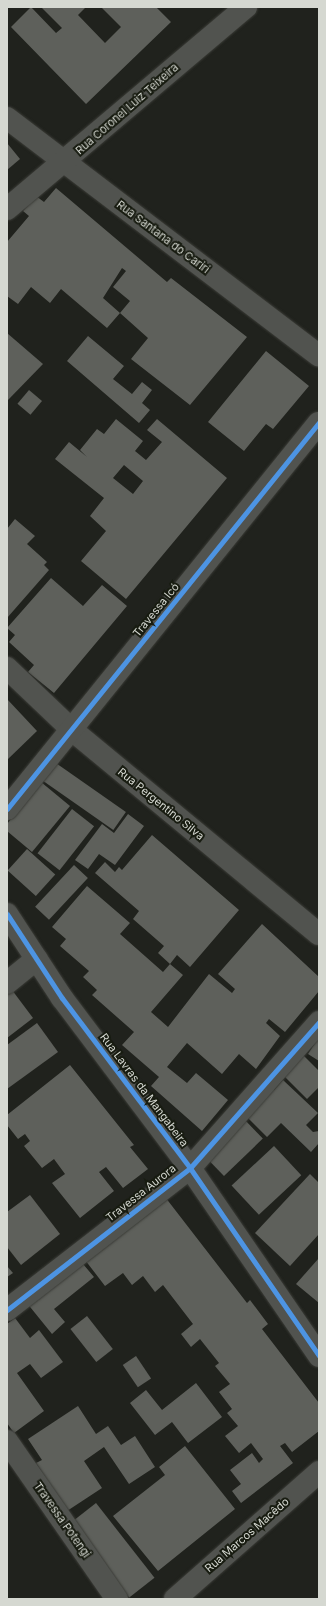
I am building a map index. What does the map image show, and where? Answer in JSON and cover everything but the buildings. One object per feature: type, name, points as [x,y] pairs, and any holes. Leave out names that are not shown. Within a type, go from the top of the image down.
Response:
[{"type":"street","name":"Rua Coronel Luiz Teixeira","points":[[7,209],[65,164],[246,7]]},
{"type":"street","name":"Rua Santana do Cariri","points":[[7,118],[65,164],[319,356]]},
{"type":"street","name":"Travessa Icó","points":[[7,809],[319,423]]},
{"type":"street","name":"Rua Pergentino Silva","points":[[7,668],[72,730],[319,934]]},
{"type":"street","name":"Rua Lavras da Mangabeira","points":[[7,914],[37,959],[190,1168],[319,1356]]},
{"type":"street","points":[[7,983],[37,959]]},
{"type":"street","name":"Travessa Aurora","points":[[7,1310],[190,1168],[319,1022]]},
{"type":"street","name":"Travessa Potengi","points":[[7,1441],[117,1599]]},
{"type":"street","name":"Rua Marcos Macêdo","points":[[175,1599],[319,1472]]},
{"type":"cycle path","points":[[7,809],[319,423]]},
{"type":"cycle path","points":[[7,914],[62,998],[190,1168],[319,1356]]},
{"type":"cycle path","points":[[7,1310],[190,1168],[319,1022]]}]
